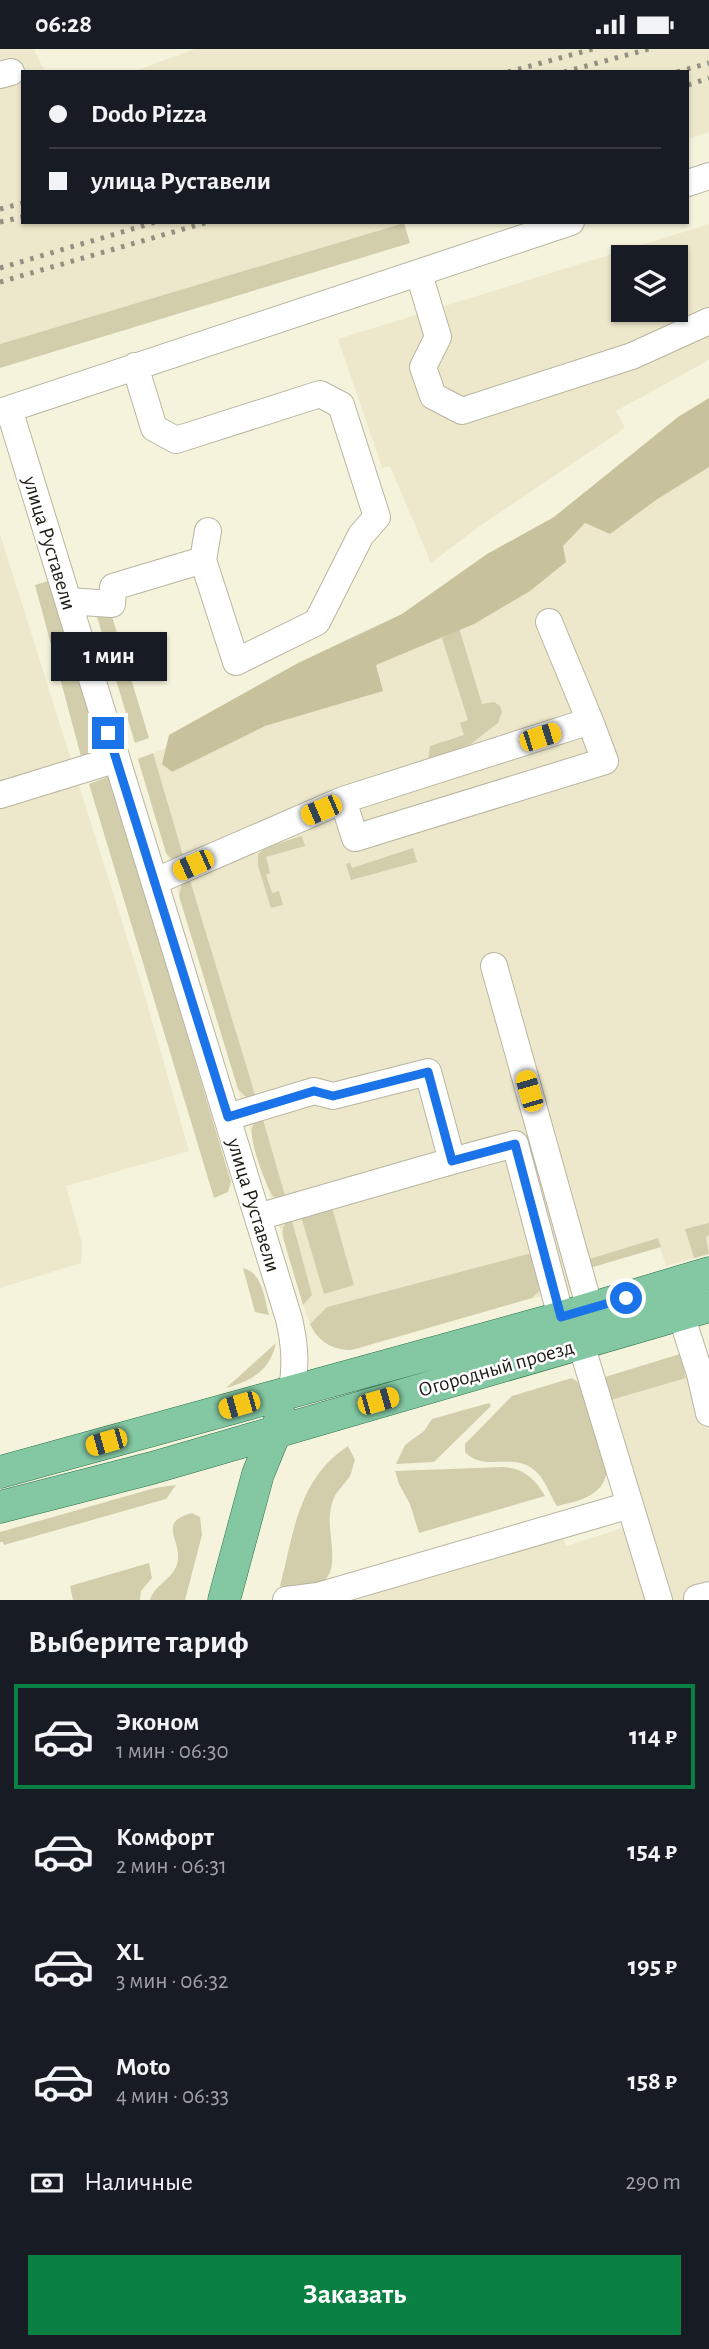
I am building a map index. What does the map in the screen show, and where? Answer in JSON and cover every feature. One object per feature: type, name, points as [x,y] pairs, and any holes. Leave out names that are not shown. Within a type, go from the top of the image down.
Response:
[{"type":"main road","name":"Огородный проезд","points":[[0,1472],[576,1313],[709,1273]]},
{"type":"main road","name":"Огородный проезд","points":[[0,1507],[152,1468],[695,1310]]},
{"type":"main road","name":"улица Руставели","points":[[224,1600],[258,1474],[292,1391]]},
{"type":"street","points":[[689,183],[709,176]]},
{"type":"street","points":[[4,411],[565,224]]},
{"type":"street","points":[[419,274],[438,337],[423,366],[433,396],[462,411],[632,356],[709,321]]},
{"type":"street","points":[[135,366],[154,428],[176,440],[320,394],[341,405],[377,517],[361,535],[317,622],[236,661],[203,559],[208,531]]},
{"type":"street","name":"улица Руставели","points":[[4,411],[68,601],[258,1217],[295,1345],[292,1391]]},
{"type":"street","points":[[68,601],[112,604],[113,587],[203,559]]},
{"type":"street","points":[[343,800],[355,838],[605,761],[549,622]]},
{"type":"street","points":[[156,881],[343,800],[590,721]]},
{"type":"street","points":[[0,795],[117,759]]},
{"type":"street","points":[[494,965],[576,1313]]},
{"type":"street","points":[[228,1117],[314,1091],[333,1096],[428,1072],[452,1161]]},
{"type":"street","points":[[258,1217],[515,1144],[576,1313]]},
{"type":"street","points":[[695,1310],[700,1374],[709,1413]]},
{"type":"street","points":[[581,1344],[659,1600]]},
{"type":"street","points":[[286,1600],[318,1596],[630,1505]]},
{"type":"street","points":[[697,1600],[709,1595]]},
{"type":"shaded area","points":[[0,49],[34,49],[44,70],[21,70],[21,224],[401,224],[0,344]]},
{"type":"shaded area","points":[[195,49],[709,49],[709,132],[689,139],[689,70],[137,70]]},
{"type":"shaded area","points":[[401,224],[404,224],[410,243],[0,368],[0,344]]},
{"type":"shaded area","points":[[709,224],[709,360],[616,411],[625,428],[477,528],[431,563],[390,466],[382,468],[338,339],[611,254],[611,322],[688,322],[688,245],[641,245]]},
{"type":"shaded area","points":[[709,398],[709,467],[656,500],[610,534],[585,523],[563,546],[566,562],[530,591],[474,624],[376,665],[383,691],[265,726],[172,772],[162,764],[169,735],[298,663],[402,614],[487,554],[554,517],[678,417]]},
{"type":"shaded area","points":[[709,436],[709,1254],[666,1266],[660,1247],[586,1269],[585,1289],[532,1298],[358,1349],[333,1347],[313,1331],[306,1314],[138,759],[278,704]]},
{"type":"shaded area","points":[[0,534],[141,982],[189,1151],[66,1186],[82,1243],[81,1263],[0,1288]]},
{"type":"shaded area","points":[[51,580],[103,753],[82,760],[35,585]]},
{"type":"shaded area","points":[[111,613],[149,738],[135,743],[97,617]]},
{"type":"shaded area","points":[[459,628],[482,704],[494,702],[500,706],[502,712],[498,723],[445,764],[428,760],[430,746],[464,735],[460,723],[468,720],[442,638]]},
{"type":"shaded area","points":[[153,753],[184,859],[172,859],[166,853],[138,759]]},
{"type":"shaded area","points":[[110,776],[231,1182],[228,1192],[214,1198],[89,784]]},
{"type":"shaded area","points":[[302,836],[305,846],[266,857],[270,873],[266,875],[272,893],[279,891],[283,905],[271,908],[258,866],[258,854],[267,847]]},
{"type":"shaded area","points":[[413,848],[417,862],[351,880],[346,864],[350,863],[352,868]]},
{"type":"shaded area","points":[[189,877],[256,1098],[246,1097],[238,1089],[179,896],[182,883]]},
{"type":"shaded area","points":[[262,1116],[286,1199],[274,1197],[271,1193],[256,1154],[252,1129]]},
{"type":"shaded area","points":[[331,1204],[354,1285],[324,1294],[300,1213]]},
{"type":"shaded area","points":[[291,1217],[312,1295],[303,1305],[283,1237],[283,1227]]},
{"type":"shaded area","points":[[709,1223],[709,1235],[706,1237],[709,1254],[694,1258],[685,1229]]},
{"type":"shaded area","points":[[658,1238],[661,1247],[586,1269],[583,1261]]},
{"type":"shaded area","points":[[536,1252],[541,1289],[532,1298],[351,1350],[326,1343],[310,1324],[327,1307]]},
{"type":"shaded area","points":[[243,1268],[255,1275],[259,1281],[269,1315],[255,1312]]},
{"type":"shaded area","points":[[276,1343],[264,1368],[244,1382],[226,1388]]},
{"type":"shaded area","points":[[680,1354],[686,1378],[611,1400],[605,1377]]},
{"type":"shaded area","points":[[709,1371],[709,1600],[355,1600],[563,1538],[566,1546],[645,1521],[611,1400]]},
{"type":"shaded area","points":[[572,1378],[581,1384],[607,1468],[606,1477],[597,1491],[574,1502],[557,1506],[544,1482],[525,1464],[480,1461],[465,1452],[465,1444],[512,1396]]},
{"type":"shaded area","points":[[489,1403],[491,1406],[434,1462],[396,1464],[405,1445],[424,1431],[432,1419]]},
{"type":"shaded area","points":[[348,1446],[355,1460],[350,1476],[337,1493],[331,1507],[330,1572],[326,1579],[318,1584],[285,1588],[280,1586],[294,1527],[308,1491],[331,1459]]},
{"type":"shaded area","points":[[503,1467],[528,1475],[545,1496],[419,1533],[395,1471]]},
{"type":"shaded area","points":[[176,1485],[166,1499],[4,1545],[0,1542],[0,1532],[155,1488]]},
{"type":"shaded area","points":[[192,1513],[200,1517],[202,1535],[185,1600],[150,1600],[177,1564],[177,1548],[173,1534],[175,1522]]},
{"type":"shaded area","points":[[149,1563],[152,1578],[141,1591],[140,1600],[73,1600],[70,1586]]},
{"type":"railway","points":[[515,70],[593,49]]},
{"type":"railway","points":[[571,70],[649,49]]},
{"type":"railway","points":[[684,70],[709,63]]},
{"type":"railway","points":[[689,85],[709,78]]},
{"type":"railway","points":[[0,209],[21,204]]},
{"type":"railway","points":[[0,222],[21,217]]},
{"type":"railway","points":[[0,268],[149,224]]},
{"type":"railway","points":[[0,282],[201,224]]},
{"type":"route","points":[[108,733],[228,1117],[314,1091],[333,1096],[428,1072],[452,1161],[515,1144],[561,1317],[626,1298]]}]
